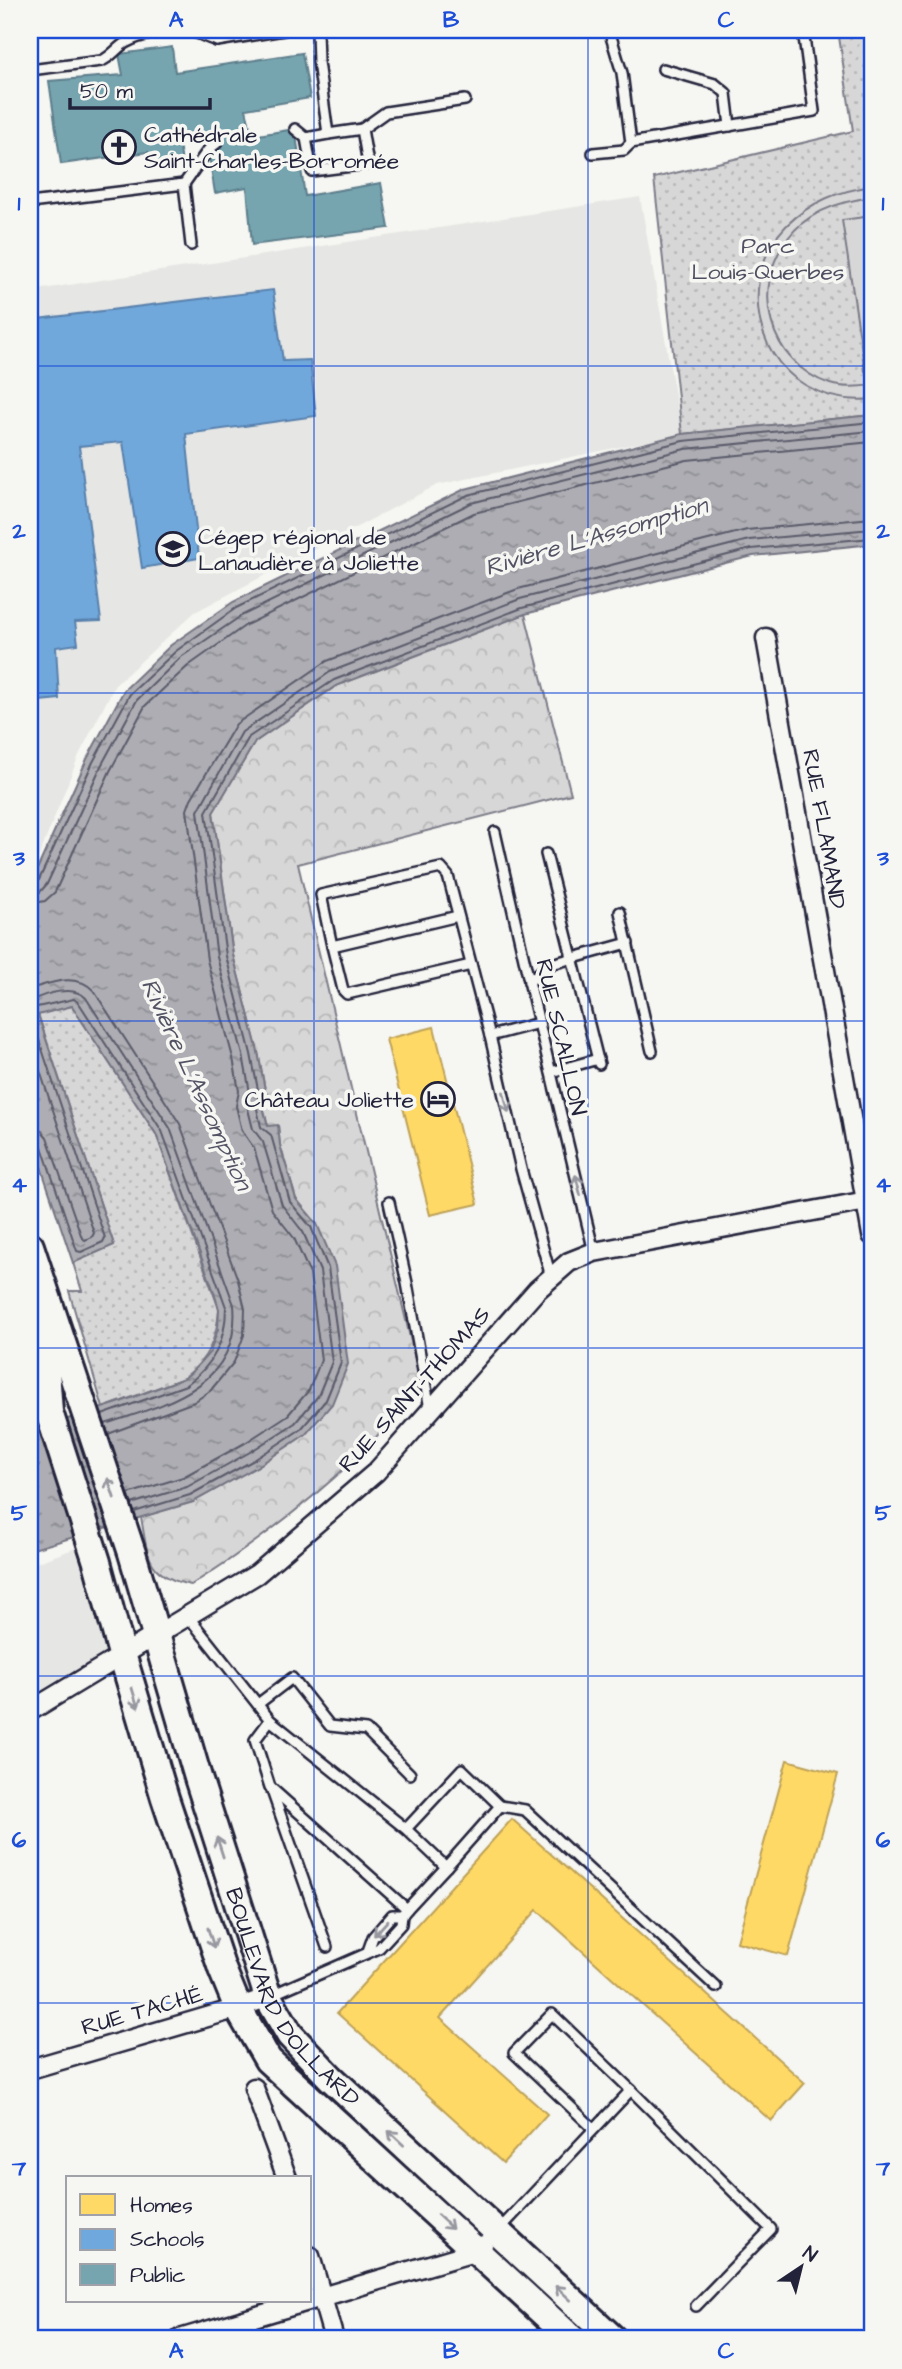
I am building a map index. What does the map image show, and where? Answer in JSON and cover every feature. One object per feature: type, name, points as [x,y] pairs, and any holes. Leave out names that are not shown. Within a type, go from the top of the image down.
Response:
[{"type":"main road","name":"BOULEVARD DOLLARD","points":[[33,1262],[84,1404],[132,1553],[199,1781],[268,1997],[290,2035],[331,2078],[613,2339]]},
{"type":"main road","name":"BOULEVARD DOLLARD","points":[[33,1262],[49,1412],[97,1562],[165,1798],[237,2008],[268,2060],[572,2339]]},
{"type":"street","name":"RUE FLAMAND","points":[[766,638],[869,1201],[872,1235]]},
{"type":"street","name":"RUE SAINT-THOMAS","points":[[30,1711],[257,1574],[376,1472],[537,1290],[569,1262],[594,1252],[869,1201]]},
{"type":"street","name":"RUE TACHÉ","points":[[30,2069],[268,1997]]},
{"type":"street","points":[[254,2088],[286,2176]]},
{"type":"street","points":[[312,2300],[477,2251],[497,2232]]},
{"type":"street","points":[[312,2263],[334,2339]]},
{"type":"street","points":[[180,2339],[305,2302]]},
{"type":"lane","points":[[30,70],[101,61],[110,58],[118,47],[128,41],[146,34],[185,30],[217,41],[284,30]]},
{"type":"lane","points":[[216,30],[217,41]]},
{"type":"lane","points":[[317,30],[318,62],[328,134]]},
{"type":"lane","points":[[609,30],[622,73],[631,143]]},
{"type":"lane","points":[[593,153],[624,150],[631,143],[814,111],[803,30]]},
{"type":"lane","points":[[663,69],[715,84],[726,93],[730,125]]},
{"type":"lane","points":[[306,138],[362,129],[386,113],[465,100]]},
{"type":"lane","points":[[295,129],[306,138],[312,171],[368,164],[362,129]]},
{"type":"lane","points":[[191,245],[184,184],[208,150],[217,144]]},
{"type":"lane","points":[[30,203],[184,184]]},
{"type":"lane","name":"RUE SCALLON","points":[[495,832],[594,1252]]},
{"type":"lane","points":[[546,854],[598,1062],[551,1072]]},
{"type":"lane","points":[[471,965],[347,994],[343,990],[321,895],[441,868],[448,876],[490,1035],[521,1168],[551,1277]]},
{"type":"lane","points":[[620,912],[652,1051]]},
{"type":"lane","points":[[332,946],[458,916]]},
{"type":"lane","points":[[529,982],[548,965],[628,943]]},
{"type":"lane","points":[[490,1035],[539,1023]]},
{"type":"lane","points":[[389,1202],[430,1410]]},
{"type":"lane","points":[[187,1615],[270,1720],[406,1829],[446,1867]]},
{"type":"lane","points":[[258,1704],[292,1678],[330,1726],[366,1730],[410,1774]]},
{"type":"lane","points":[[270,1720],[255,1740],[327,1947]]},
{"type":"lane","points":[[406,1829],[462,1769],[500,1806],[525,1810],[716,1987]]},
{"type":"lane","points":[[270,1787],[405,1912]]},
{"type":"lane","points":[[268,1997],[368,1951],[373,1937],[392,1915],[405,1912],[500,1806]]},
{"type":"lane","points":[[594,2130],[514,2053],[552,2014],[771,2229],[696,2305]]},
{"type":"lane","points":[[497,2232],[631,2090]]},
{"type":"shaded area","name":"Cégep régional de Lanaudière à Joliette","points":[[640,197],[682,434],[437,485],[195,612],[115,685],[79,755],[30,879],[30,291]]},
{"type":"shaded area","points":[[76,1548],[116,1654],[30,1706],[30,1565]]},
{"type":"green space","name":"Parc Louis-Querbes","points":[[838,30],[872,30],[872,415],[682,434],[654,178],[853,131]]},
{"type":"green space","points":[[872,186],[872,197],[826,209],[796,229],[776,258],[770,279],[768,301],[772,322],[779,342],[792,359],[809,374],[830,384],[851,387],[872,385],[872,399],[846,399],[813,389],[787,371],[773,353],[763,332],[758,310],[758,288],[763,265],[772,244],[796,217],[826,198]]},
{"type":"green space","points":[[872,216],[872,370],[865,371],[842,220]]},
{"type":"green space","points":[[525,614],[571,794],[298,864],[421,1384],[365,1449],[298,1509],[191,1585],[176,1581],[157,1570],[152,1562],[145,1543],[141,1517],[193,1502],[258,1466],[306,1434],[317,1224],[296,1199],[280,1145],[278,1126],[268,1126],[262,1102],[267,1101],[258,1052],[233,955],[213,812],[255,742],[336,686]]},
{"type":"green space","points":[[72,1006],[156,1134],[219,1309],[210,1348],[184,1378],[103,1408],[69,1291],[82,1291],[73,1263],[114,1245],[38,1014]]},
{"type":"water","name":"Rivière L'Assomption","points":[[872,415],[872,544],[753,556],[525,614],[336,686],[255,742],[213,813],[233,955],[258,1052],[267,1101],[262,1103],[268,1126],[278,1125],[280,1145],[296,1199],[317,1224],[335,1266],[348,1364],[332,1404],[306,1434],[258,1466],[193,1502],[30,1550],[30,1431],[118,1403],[184,1378],[210,1352],[218,1329],[219,1309],[213,1289],[156,1134],[72,1006],[38,1015],[114,1245],[73,1263],[30,1134],[30,885],[87,759],[124,690],[171,645],[233,602],[465,489],[682,434]]},
{"type":"building: Homes","points":[[434,1027],[478,1204],[430,1215],[386,1039]]},
{"type":"building: Homes","points":[[787,1760],[838,1774],[788,1956],[737,1942]]},
{"type":"building: Homes","points":[[512,1819],[805,2083],[771,2121],[537,1910],[440,2018],[547,2114],[503,2163],[337,2013]]},
{"type":"building: Schools","points":[[273,290],[283,361],[310,360],[316,416],[186,434],[199,558],[142,568],[123,442],[79,446],[101,621],[75,622],[78,644],[56,647],[59,699],[30,702],[30,320]]},
{"type":"building: Public","name":"Cathédrale Saint-Charles-Borromée","points":[[172,47],[175,72],[302,53],[310,98],[246,109],[252,136],[295,129],[305,196],[381,183],[389,228],[252,245],[247,187],[215,193],[208,150],[218,150],[216,138],[179,144],[182,162],[150,165],[148,152],[61,164],[49,81],[123,75],[119,54]]},
{"type":"place","name":"Cathédrale Saint-Charles-Borromée","points":[[119,147]]},
{"type":"place","name":"Cégep régional de Lanaudière à Joliette","points":[[173,549]]},
{"type":"place","name":"Château Joliette","points":[[438,1099]]}]
